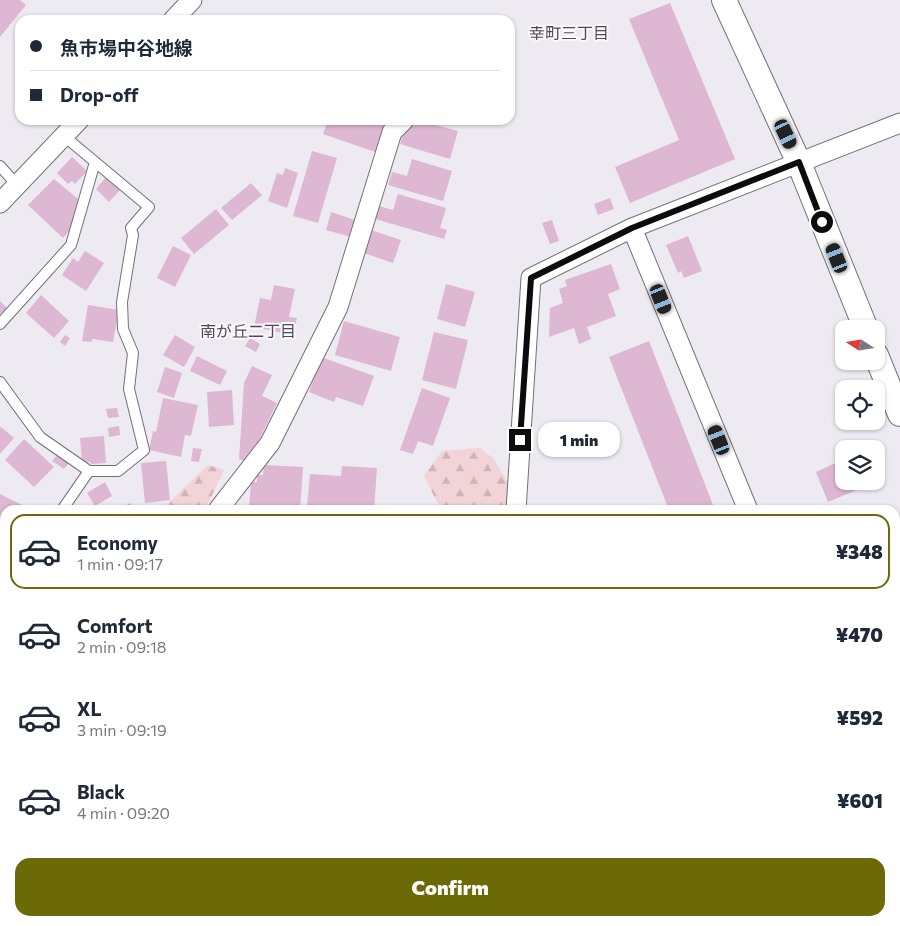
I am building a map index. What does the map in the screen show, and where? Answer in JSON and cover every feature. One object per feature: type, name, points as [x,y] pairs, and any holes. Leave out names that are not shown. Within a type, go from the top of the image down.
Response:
[{"type":"street","points":[[178,15],[192,0]]},
{"type":"street","points":[[724,0],[799,162],[862,320]]},
{"type":"street","points":[[516,505],[531,278],[632,228],[900,123]]},
{"type":"street","points":[[0,203],[74,125]]},
{"type":"street","points":[[222,505],[270,444],[338,307],[392,132],[399,125]]},
{"type":"street","points":[[632,228],[746,505]]},
{"type":"street","points":[[882,370],[900,414]]},
{"type":"lane","points":[[0,382],[40,436],[89,471],[118,471],[144,450],[129,389],[133,353],[123,329],[122,302],[133,235],[131,228],[149,208],[64,136]]},
{"type":"lane","points":[[0,324],[71,245],[95,162]]},
{"type":"lane","points":[[0,166],[18,185]]},
{"type":"lane","points":[[65,505],[89,471]]},
{"type":"green space","points":[[480,448],[494,459],[509,485],[507,505],[438,505],[424,476],[442,451]]},
{"type":"green space","points":[[208,465],[224,470],[207,505],[166,505]]},
{"type":"building","points":[[0,0],[20,0],[26,5],[18,15],[15,15],[15,19],[0,37]]},
{"type":"building","points":[[670,3],[735,159],[630,203],[615,167],[679,140],[629,19]]},
{"type":"building","points":[[326,125],[386,125],[378,153],[323,134]]},
{"type":"building","points":[[406,125],[436,125],[458,131],[450,159],[400,144]]},
{"type":"building","points":[[312,151],[337,158],[318,223],[293,216]]},
{"type":"building","points":[[72,157],[87,171],[75,184],[72,181],[68,184],[57,173]]},
{"type":"building","points":[[412,159],[452,171],[443,201],[388,185],[392,172],[407,176]]},
{"type":"building","points":[[285,168],[298,173],[287,208],[268,201],[277,173],[283,175]]},
{"type":"building","points":[[107,176],[121,189],[109,202],[96,189]]},
{"type":"building","points":[[54,179],[78,199],[70,230],[63,238],[28,205]]},
{"type":"building","points":[[251,183],[262,195],[232,220],[221,208]]},
{"type":"building","points":[[398,194],[446,208],[440,228],[447,230],[444,239],[375,219],[379,206],[393,210]]},
{"type":"building","points":[[610,198],[614,209],[598,215],[594,204]]},
{"type":"building","points":[[216,209],[229,225],[194,254],[181,238]]},
{"type":"building","points":[[331,212],[355,220],[351,237],[326,230]]},
{"type":"building","points":[[552,220],[559,241],[550,244],[542,223]]},
{"type":"building","points":[[371,230],[401,240],[393,263],[364,253]]},
{"type":"building","points":[[688,236],[702,271],[684,278],[681,271],[678,273],[666,245]]},
{"type":"building","points":[[173,246],[191,255],[175,287],[157,278]]},
{"type":"building","points":[[85,251],[104,263],[86,291],[62,275],[73,258],[78,262]]},
{"type":"building","points":[[611,264],[620,289],[608,294],[616,316],[587,327],[591,339],[579,344],[574,328],[549,337],[550,308],[563,303],[559,289],[567,286],[565,280]]},
{"type":"building","points":[[446,284],[475,292],[465,327],[437,319]]},
{"type":"building","points":[[274,285],[295,289],[289,317],[297,318],[293,335],[254,327],[260,298],[271,300]]},
{"type":"building","points":[[41,295],[69,321],[54,338],[26,313]]},
{"type":"building","points":[[0,301],[7,308],[0,314]]},
{"type":"building","points":[[88,305],[119,310],[113,342],[92,339],[92,342],[82,341]]},
{"type":"building","points":[[344,321],[400,337],[391,371],[335,355]]},
{"type":"building","points":[[434,332],[468,340],[456,389],[422,380]]},
{"type":"building","points":[[65,335],[70,338],[65,346],[60,342]]},
{"type":"building","points":[[175,335],[195,347],[184,367],[163,355]]},
{"type":"building","points":[[250,338],[260,344],[256,352],[245,346]]},
{"type":"building","points":[[649,341],[713,505],[667,505],[609,357]]},
{"type":"building","points":[[197,356],[227,371],[220,385],[190,371]]},
{"type":"building","points":[[321,357],[374,376],[363,406],[336,397],[334,402],[309,392]]},
{"type":"building","points":[[252,366],[272,375],[262,396],[277,403],[248,463],[239,459],[244,383]]},
{"type":"building","points":[[165,367],[182,373],[174,398],[157,392]]},
{"type":"building","points":[[422,388],[450,398],[433,446],[418,441],[413,454],[400,450]]},
{"type":"building","points":[[232,390],[234,425],[209,427],[207,392]]},
{"type":"building","points":[[163,398],[198,405],[191,436],[185,435],[181,457],[149,450],[153,431],[156,432]]},
{"type":"building","points":[[117,408],[119,417],[108,418],[106,409]]},
{"type":"building","points":[[119,426],[120,435],[109,437],[108,428]]},
{"type":"building","points":[[0,428],[14,438],[0,454]]},
{"type":"building","points":[[104,436],[106,463],[91,464],[90,462],[82,462],[80,438]]},
{"type":"building","points":[[24,439],[54,467],[34,487],[5,460]]},
{"type":"building","points":[[193,448],[202,449],[199,462],[191,461]]},
{"type":"building","points":[[58,454],[69,463],[64,469],[52,461]]},
{"type":"building","points":[[166,461],[170,500],[145,503],[141,463]]},
{"type":"building","points":[[835,463],[835,490],[856,490],[828,502],[816,472]]},
{"type":"building","points":[[264,465],[303,467],[300,505],[249,505],[251,482],[257,482],[257,475],[263,475]]},
{"type":"building","points":[[342,466],[377,468],[374,505],[307,505],[310,474],[341,476]]},
{"type":"building","points":[[105,482],[112,496],[94,505],[87,493]]},
{"type":"building","points":[[0,494],[22,505],[0,505]]},
{"type":"district","name":"幸町三丁目","points":[[569,33]]},
{"type":"district","name":"南が丘二丁目","points":[[248,331]]},
{"type":"route","points":[[520,440],[531,278],[632,228],[799,162],[822,222]]}]
